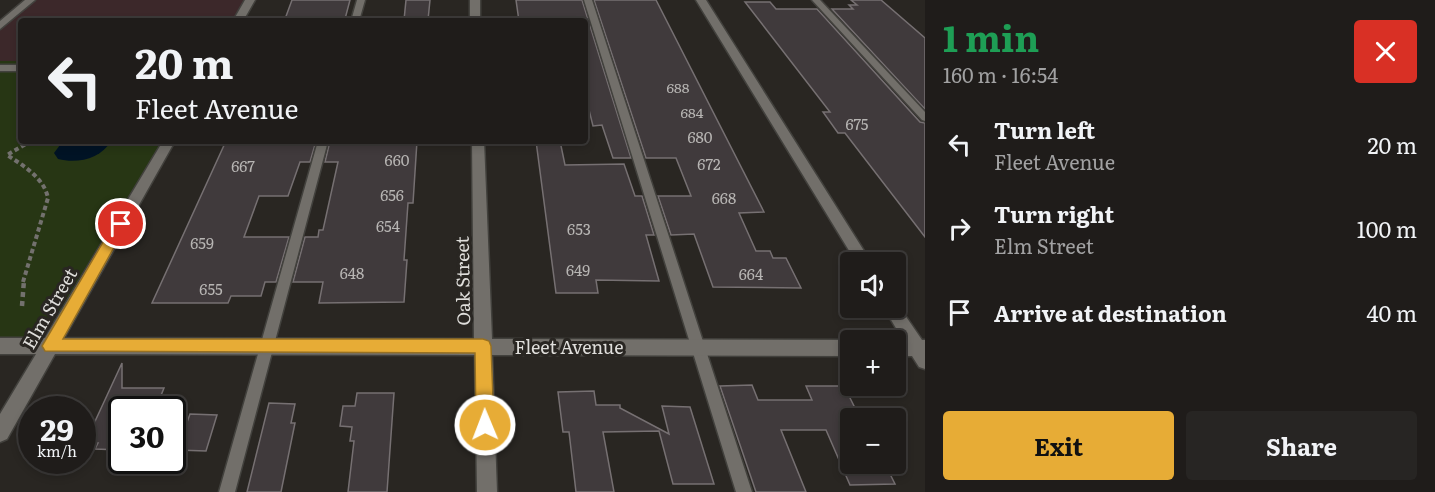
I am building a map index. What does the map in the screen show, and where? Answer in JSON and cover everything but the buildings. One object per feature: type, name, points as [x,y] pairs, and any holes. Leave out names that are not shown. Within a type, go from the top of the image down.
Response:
[{"type":"street","points":[[0,26],[30,0]]},
{"type":"street","points":[[240,18],[250,0]]},
{"type":"street","points":[[475,0],[475,18]]},
{"type":"street","points":[[701,0],[858,252]]},
{"type":"street","name":"Elm Street","points":[[0,432],[167,144]]},
{"type":"street","name":"Oak Street","points":[[478,144],[487,492]]},
{"type":"street","points":[[899,318],[923,352]]},
{"type":"street","name":"Fleet Avenue","points":[[0,346],[840,348]]},
{"type":"street","points":[[906,349],[923,352]]},
{"type":"lane","points":[[356,18],[361,0]]},
{"type":"lane","points":[[588,0],[744,492]]},
{"type":"lane","points":[[816,0],[925,118]]},
{"type":"lane","points":[[0,68],[18,68]]},
{"type":"lane","points":[[228,492],[322,144]]},
{"type":"path","points":[[22,306],[21,285],[48,205],[47,190],[29,170],[7,155],[26,144]]},
{"type":"shaded area","points":[[30,0],[250,0],[240,18],[18,18],[18,61],[0,61],[0,26]]},
{"type":"green space","points":[[0,61],[18,61],[18,144],[167,144],[50,346],[0,346]]},
{"type":"water","points":[[61,144],[109,144],[101,152],[88,159],[73,161],[58,159],[54,153]]},
{"type":"route","points":[[121,224],[50,346],[483,346],[485,425]]}]
